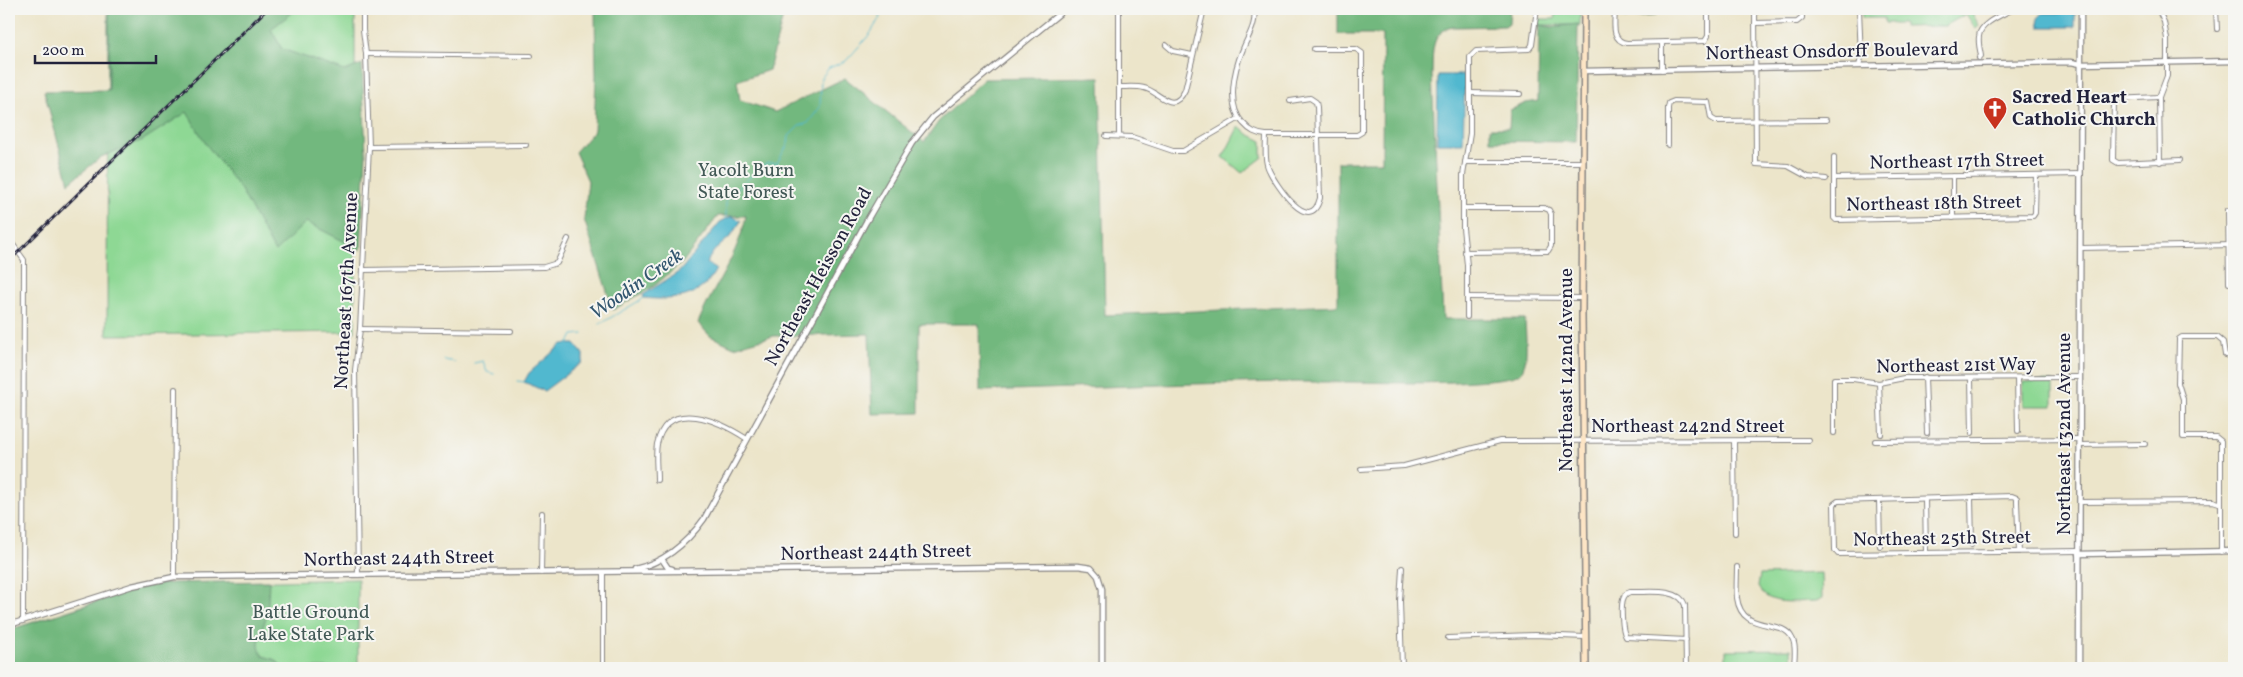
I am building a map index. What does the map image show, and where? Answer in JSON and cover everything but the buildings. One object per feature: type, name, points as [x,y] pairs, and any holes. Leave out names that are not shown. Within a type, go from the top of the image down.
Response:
[{"type":"main road","name":"Northeast 142nd Avenue","points":[[1584,9],[1582,298],[1586,668]]},
{"type":"street","name":"Northeast 167th Avenue","points":[[358,575],[355,370],[364,270],[369,147],[366,54],[362,30],[363,9]]},
{"type":"street","name":"Northeast Heisson Road","points":[[624,571],[641,568],[662,559],[683,544],[694,533],[866,222],[912,143],[933,117],[1065,9]]},
{"type":"street","points":[[1119,9],[1119,136]]},
{"type":"street","points":[[1120,88],[1144,88],[1161,99],[1173,101],[1183,95],[1204,9]]},
{"type":"street","points":[[1254,9],[1254,24],[1241,52],[1232,95],[1233,108],[1238,118],[1253,132],[1266,135],[1357,135],[1362,132],[1363,56],[1356,49],[1314,49]]},
{"type":"street","points":[[1466,317],[1467,296],[1463,208],[1465,162],[1470,133],[1469,60],[1472,53],[1478,51],[1525,50],[1530,48],[1537,9]]},
{"type":"street","points":[[1615,9],[1615,33],[1618,39],[1625,43],[1702,42],[1706,40],[1708,9]]},
{"type":"street","points":[[1755,9],[1756,164],[1788,166],[1808,177],[1826,179]]},
{"type":"street","points":[[1755,23],[1797,22],[1800,20],[1802,9]]},
{"type":"street","points":[[1858,9],[1859,51],[1857,53],[1859,63]]},
{"type":"street","points":[[1979,60],[1977,56],[1979,32],[1982,28],[2013,9]]},
{"type":"street","name":"Northeast 132nd Avenue","points":[[2079,668],[2081,9]]},
{"type":"street","points":[[2158,9],[2166,32],[2167,62],[2166,81],[2159,97],[2160,162]]},
{"type":"street","points":[[2216,9],[2217,29]]},
{"type":"street","points":[[1662,43],[1662,70]]},
{"type":"street","points":[[1166,45],[1173,51],[1192,55]]},
{"type":"street","points":[[366,54],[531,56]]},
{"type":"street","name":"Northeast Onsdorff Boulevard","points":[[1583,71],[1756,69],[1859,63],[1979,60],[2071,62],[2082,64],[2234,61]]},
{"type":"street","points":[[1470,93],[1520,94]]},
{"type":"street","points":[[1266,135],[1266,160],[1269,170],[1294,207],[1304,211],[1314,208],[1320,198],[1319,134],[1316,102],[1306,97],[1290,101]]},
{"type":"street","points":[[2159,97],[2114,99],[2112,149],[2114,162],[2180,160]]},
{"type":"street","points":[[1668,145],[1670,103],[1674,101],[1708,102],[1712,120],[1716,122],[1826,120]]},
{"type":"street","points":[[1106,136],[1132,137],[1173,151],[1183,151],[1238,118]]},
{"type":"street","points":[[369,147],[526,145]]},
{"type":"street","points":[[1834,157],[1834,178]]},
{"type":"street","points":[[1465,162],[1582,162]]},
{"type":"street","name":"Northeast 17th Street","points":[[1834,178],[2080,174]]},
{"type":"street","name":"Northeast 18th Street","points":[[1834,178],[1834,220],[2035,216],[2036,175]]},
{"type":"street","points":[[1953,218],[1954,176]]},
{"type":"street","points":[[1463,208],[1544,208],[1549,210],[1551,214],[1551,246],[1549,250],[1544,252],[1465,252]]},
{"type":"street","points":[[2228,210],[2229,283]]},
{"type":"street","points":[[9,239],[24,260],[23,620]]},
{"type":"street","points":[[364,270],[544,267],[557,263],[568,239]]},
{"type":"street","points":[[2081,248],[2234,245]]},
{"type":"street","points":[[1467,296],[1582,298]]},
{"type":"street","points":[[360,329],[511,331]]},
{"type":"street","points":[[2220,552],[2219,503],[2222,498],[2222,457],[2219,438],[2216,436],[2183,437],[2183,399],[2178,383],[2179,339],[2182,337],[2217,337],[2221,339],[2225,355],[2234,356]]},
{"type":"street","name":"Northeast 21st Way","points":[[1834,433],[1834,379],[1853,379],[1880,383],[1904,378],[2080,377]]},
{"type":"street","points":[[1926,378],[1927,433]]},
{"type":"street","points":[[1971,378],[1972,432]]},
{"type":"street","points":[[2017,378],[2018,431]]},
{"type":"street","points":[[1880,383],[1881,434]]},
{"type":"street","points":[[174,578],[175,389]]},
{"type":"street","points":[[656,480],[657,446],[660,435],[666,426],[676,419],[685,416],[695,416],[730,428],[747,439]]},
{"type":"street","points":[[1875,441],[2080,439]]},
{"type":"street","name":"Northeast 242nd Street","points":[[1361,469],[1404,466],[1500,441],[1809,440]]},
{"type":"street","points":[[1734,441],[1735,533]]},
{"type":"street","points":[[2080,445],[2145,444]]},
{"type":"street","points":[[1880,546],[1880,500],[2012,496],[2017,498],[2019,552]]},
{"type":"street","points":[[1972,498],[1972,544]]},
{"type":"street","points":[[1925,499],[1926,553]]},
{"type":"street","name":"Northeast 25th Street","points":[[1880,500],[1838,501],[1834,504],[1835,552],[1843,554],[2079,552]]},
{"type":"street","points":[[2080,502],[2213,501],[2219,503]]},
{"type":"street","points":[[541,572],[542,513]]},
{"type":"street","points":[[2079,552],[2234,551]]},
{"type":"street","points":[[662,559],[668,568],[675,571]]},
{"type":"street","name":"Northeast 244th Street","points":[[9,625],[132,586],[174,578],[1086,566],[1094,571],[1101,582],[1102,668]]},
{"type":"street","points":[[1737,567],[1737,599],[1741,609],[1748,618],[1757,624],[1788,632],[1794,641],[1794,668]]},
{"type":"street","points":[[1402,568],[1400,601],[1402,668]]},
{"type":"street","points":[[603,572],[603,668]]},
{"type":"street","points":[[1686,640],[1632,639],[1624,635],[1622,630],[1623,600],[1625,595],[1630,592],[1673,594],[1681,598],[1685,605],[1686,640],[1686,668]]},
{"type":"street","points":[[1448,638],[1535,635],[1585,637]]},
{"type":"green space","points":[[108,9],[355,9],[355,332],[107,335]]},
{"type":"green space","points":[[109,9],[297,9],[271,29],[282,49],[345,71],[362,64],[366,154],[361,250],[306,222],[275,252],[241,190],[206,144],[187,112],[143,140],[101,157],[69,183],[44,91],[109,90]]},
{"type":"green space","name":"Yacolt Burn State Forest","points":[[595,9],[785,9],[769,70],[737,81],[740,100],[775,112],[845,78],[924,142],[939,121],[984,79],[1100,77],[1105,315],[1338,305],[1338,162],[1382,162],[1383,34],[1338,34],[1338,9],[1510,9],[1509,23],[1505,26],[1453,27],[1445,29],[1436,39],[1434,45],[1432,75],[1443,319],[1525,319],[1525,364],[1519,374],[1511,377],[1446,382],[1247,383],[980,391],[979,324],[919,324],[919,413],[872,414],[869,334],[774,336],[734,347],[710,336],[698,323],[738,244],[746,216],[718,216],[683,262],[654,286],[613,310],[584,219],[588,181],[575,152],[594,131],[596,76]]},
{"type":"green space","points":[[1555,9],[1580,9],[1580,25],[1538,25],[1538,19],[1555,19]]},
{"type":"green space","points":[[1619,9],[1664,9],[1653,16],[1624,18],[1619,13]]},
{"type":"green space","points":[[1862,9],[1976,9],[1971,12],[1979,25],[1976,29],[1966,14],[1945,26],[1903,27],[1903,23],[1885,23],[1884,18],[1862,18]]},
{"type":"green space","points":[[1578,24],[1576,142],[1490,141],[1490,128],[1509,128],[1510,110],[1526,103],[1538,101],[1539,25],[1552,27]]},
{"type":"green space","points":[[1239,126],[1248,134],[1262,141],[1262,158],[1242,173],[1223,157]]},
{"type":"green space","points":[[2053,381],[2053,406],[2023,406],[2023,382]]},
{"type":"green space","points":[[1821,573],[1822,598],[1816,601],[1783,602],[1768,598],[1758,587],[1760,575]]},
{"type":"green space","name":"Battle Ground Lake State Park","points":[[358,579],[358,668],[9,668],[9,630],[135,589],[160,584]]},
{"type":"green space","name":"Battle Ground Lake State Park","points":[[269,581],[267,613],[259,646],[263,656],[276,660],[283,668],[9,668],[9,630],[146,586],[172,583]]},
{"type":"green space","points":[[1791,649],[1792,668],[1726,668],[1726,650]]},
{"type":"water","points":[[2043,13],[2075,13],[2075,27],[2039,27],[2038,18]]},
{"type":"water","points":[[1438,75],[1465,75],[1463,143],[1437,143]]},
{"type":"water","points":[[732,216],[741,221],[730,237],[714,251],[706,263],[716,269],[703,287],[686,296],[676,298],[644,298],[643,295],[680,271],[720,222]]},
{"type":"water","points":[[562,344],[575,344],[583,354],[583,362],[544,391],[524,382],[529,373]]},
{"type":"waterway","name":"Woodin Creek","points":[[726,219],[726,197],[767,163],[777,163],[788,144],[789,136],[799,126],[808,123],[820,107],[821,78],[829,68],[846,61],[870,34],[885,9]]},
{"type":"waterway","name":"Woodin Creek","points":[[600,324],[644,298]]},
{"type":"waterway","name":"Woodin Creek","points":[[568,345],[573,335],[583,334]]},
{"type":"waterway","name":"Woodin Creek","points":[[444,360],[455,362]]},
{"type":"waterway","name":"Woodin Creek","points":[[474,363],[483,361],[487,372],[494,374]]},
{"type":"waterway","name":"Woodin Creek","points":[[517,381],[525,382]]},
{"type":"railway","points":[[9,261],[267,9]]},
{"type":"place","name":"Sacred Heart Catholic Church","points":[[1995,130]]}]
